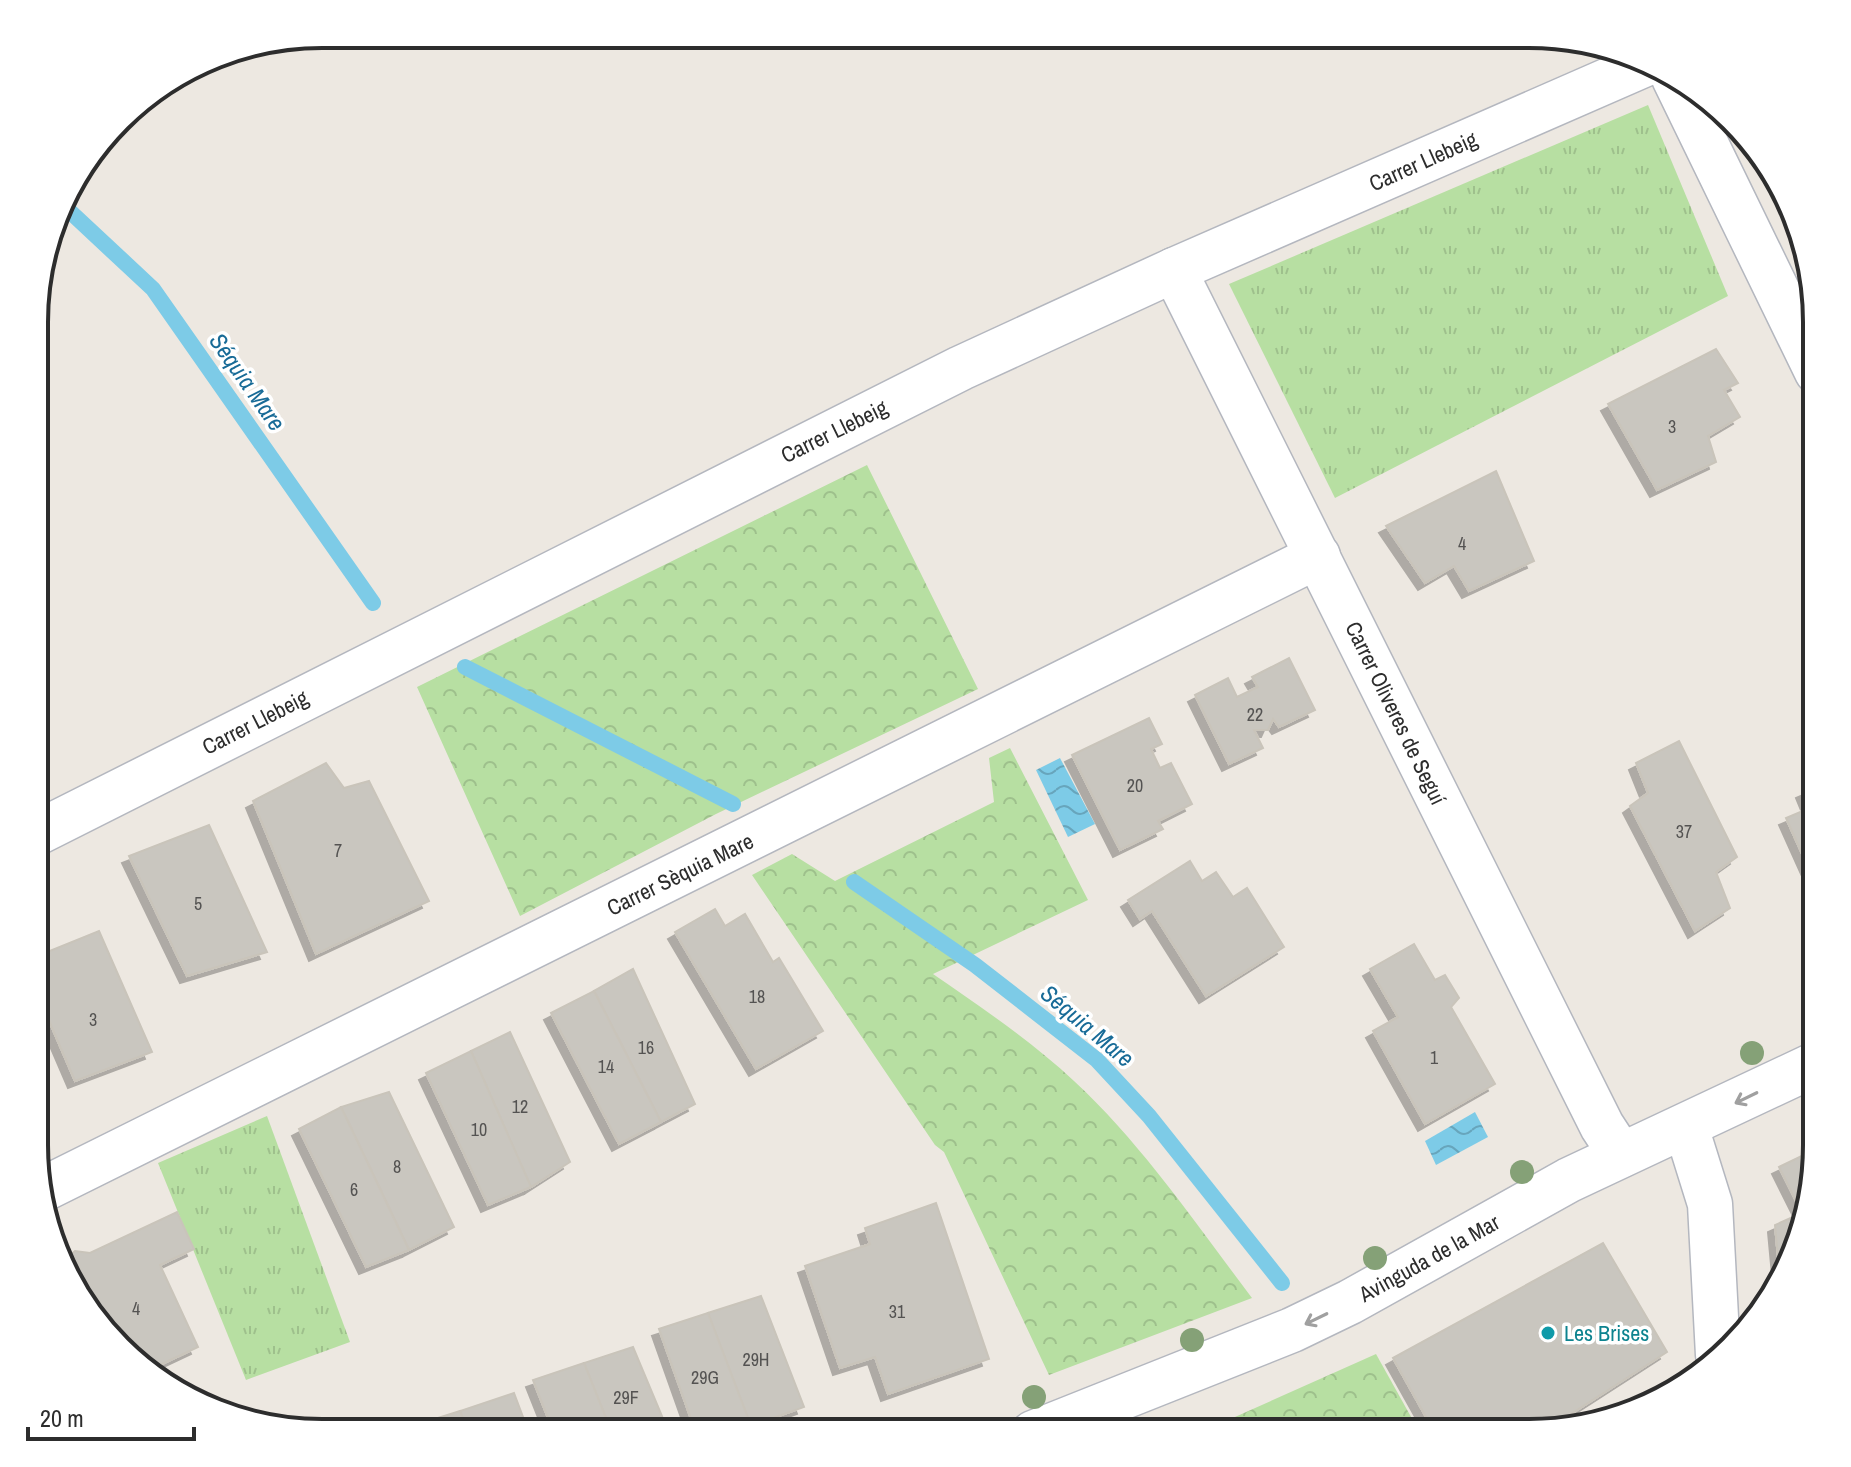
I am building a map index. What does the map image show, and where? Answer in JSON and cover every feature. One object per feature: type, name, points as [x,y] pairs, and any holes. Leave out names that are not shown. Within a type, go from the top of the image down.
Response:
[{"type":"street","name":"Carrer Llebeig","points":[[49,827],[946,375],[1174,270],[1634,69]]},
{"type":"street","points":[[1683,95],[1803,334]]},
{"type":"street","name":"Carrer Oliveres de Seguí","points":[[1174,270],[1594,1112],[1621,1155]]},
{"type":"street","name":"Carrer Sèquia Mare","points":[[52,1185],[1318,556]]},
{"type":"street","name":"Avinguda de la Mar","points":[[1069,1419],[1292,1330],[1621,1155],[1802,1071]]},
{"type":"street","points":[[1686,1127],[1710,1204],[1717,1344]]},
{"type":"green space","points":[[1648,105],[1728,296],[1335,498],[1229,284]]},
{"type":"green space","points":[[867,465],[978,689],[716,814],[520,916],[417,687]]},
{"type":"green space","points":[[1010,748],[1088,900],[933,974],[1041,1052],[1099,1105],[1168,1185],[1252,1298],[1049,1375],[944,1152],[935,1145],[752,875],[792,854],[835,881],[994,802],[989,758]]},
{"type":"green space","points":[[267,1116],[350,1342],[246,1380],[158,1163]]},
{"type":"green space","points":[[1376,1354],[1412,1419],[1231,1419]]},
{"type":"water","points":[[1060,758],[1095,824],[1068,837],[1036,770]]},
{"type":"water","points":[[1475,1112],[1488,1137],[1436,1165],[1425,1141]]},
{"type":"building","points":[[1716,349],[1738,383],[1724,390],[1740,417],[1708,436],[1716,462],[1657,490],[1608,404]]},
{"type":"building","points":[[1496,471],[1534,561],[1469,591],[1454,566],[1425,583],[1386,526]]},
{"type":"building","points":[[1289,658],[1315,710],[1279,727],[1273,719],[1268,730],[1254,730],[1263,748],[1229,764],[1195,695],[1228,678],[1237,697],[1258,687],[1252,677]]},
{"type":"building","points":[[1149,718],[1162,744],[1151,749],[1160,768],[1171,763],[1192,804],[1158,821],[1163,829],[1120,850],[1072,755]]},
{"type":"building","points":[[1679,741],[1737,857],[1716,872],[1730,908],[1695,931],[1630,806],[1648,793],[1636,763]]},
{"type":"building","points":[[326,763],[344,788],[369,781],[429,901],[316,954],[253,801]]},
{"type":"building","points":[[1802,811],[1802,854],[1786,818]]},
{"type":"building","points":[[209,825],[267,952],[187,976],[129,856]]},
{"type":"building","points":[[1190,861],[1202,881],[1216,872],[1233,897],[1247,888],[1284,947],[1206,996],[1152,911],[1140,919],[1128,900]]},
{"type":"building","points":[[715,909],[725,926],[745,914],[773,962],[779,958],[823,1031],[756,1069],[675,932]]},
{"type":"building","points":[[99,931],[152,1052],[75,1081],[49,1020],[49,951]]},
{"type":"building","points":[[1414,944],[1435,980],[1445,975],[1459,998],[1451,1007],[1495,1084],[1425,1124],[1373,1031],[1398,1017],[1370,969]]},
{"type":"building","points":[[633,969],[695,1104],[661,1122],[594,991]]},
{"type":"building","points":[[594,991],[661,1122],[619,1144],[551,1013]]},
{"type":"building","points":[[510,1032],[570,1162],[531,1187],[471,1051]]},
{"type":"building","points":[[471,1051],[531,1187],[488,1205],[426,1073]]},
{"type":"building","points":[[389,1092],[454,1227],[409,1250],[341,1107]]},
{"type":"building","points":[[341,1107],[409,1250],[366,1267],[299,1129]]},
{"type":"building","points":[[1802,1156],[1797,1202],[1779,1167]]},
{"type":"building","points":[[936,1203],[989,1359],[888,1394],[875,1357],[840,1368],[805,1266],[870,1244],[865,1228]]},
{"type":"building","points":[[177,1212],[194,1249],[160,1265],[198,1347],[160,1365],[141,1351],[116,1326],[94,1297],[71,1254],[75,1251],[90,1253]]},
{"type":"building","points":[[1793,1217],[1778,1258],[1775,1225]]},
{"type":"building","name":"Les Brises","points":[[1603,1243],[1667,1352],[1568,1416],[1529,1419],[1427,1419],[1393,1358]]},
{"type":"building","points":[[761,1296],[804,1407],[772,1418],[748,1418],[708,1313]]},
{"type":"building","points":[[708,1313],[748,1418],[691,1418],[659,1329]]},
{"type":"building","points":[[633,1347],[663,1418],[606,1418],[584,1363]]},
{"type":"building","points":[[584,1363],[606,1418],[548,1418],[533,1380]]},
{"type":"building","points":[[514,1393],[523,1418],[463,1418],[460,1411]]},
{"type":"building","points":[[460,1411],[463,1418],[437,1418]]},
{"type":"waterway","name":"Séquia Mare","points":[[71,213],[153,289],[373,603]]},
{"type":"waterway","name":"Séquia Mare","points":[[465,667],[733,804]]},
{"type":"waterway","name":"Séquia Mare","points":[[854,882],[975,965],[1097,1060],[1149,1116],[1282,1283]]},
{"type":"place","name":"Les Brises","points":[[1548,1333]]}]
